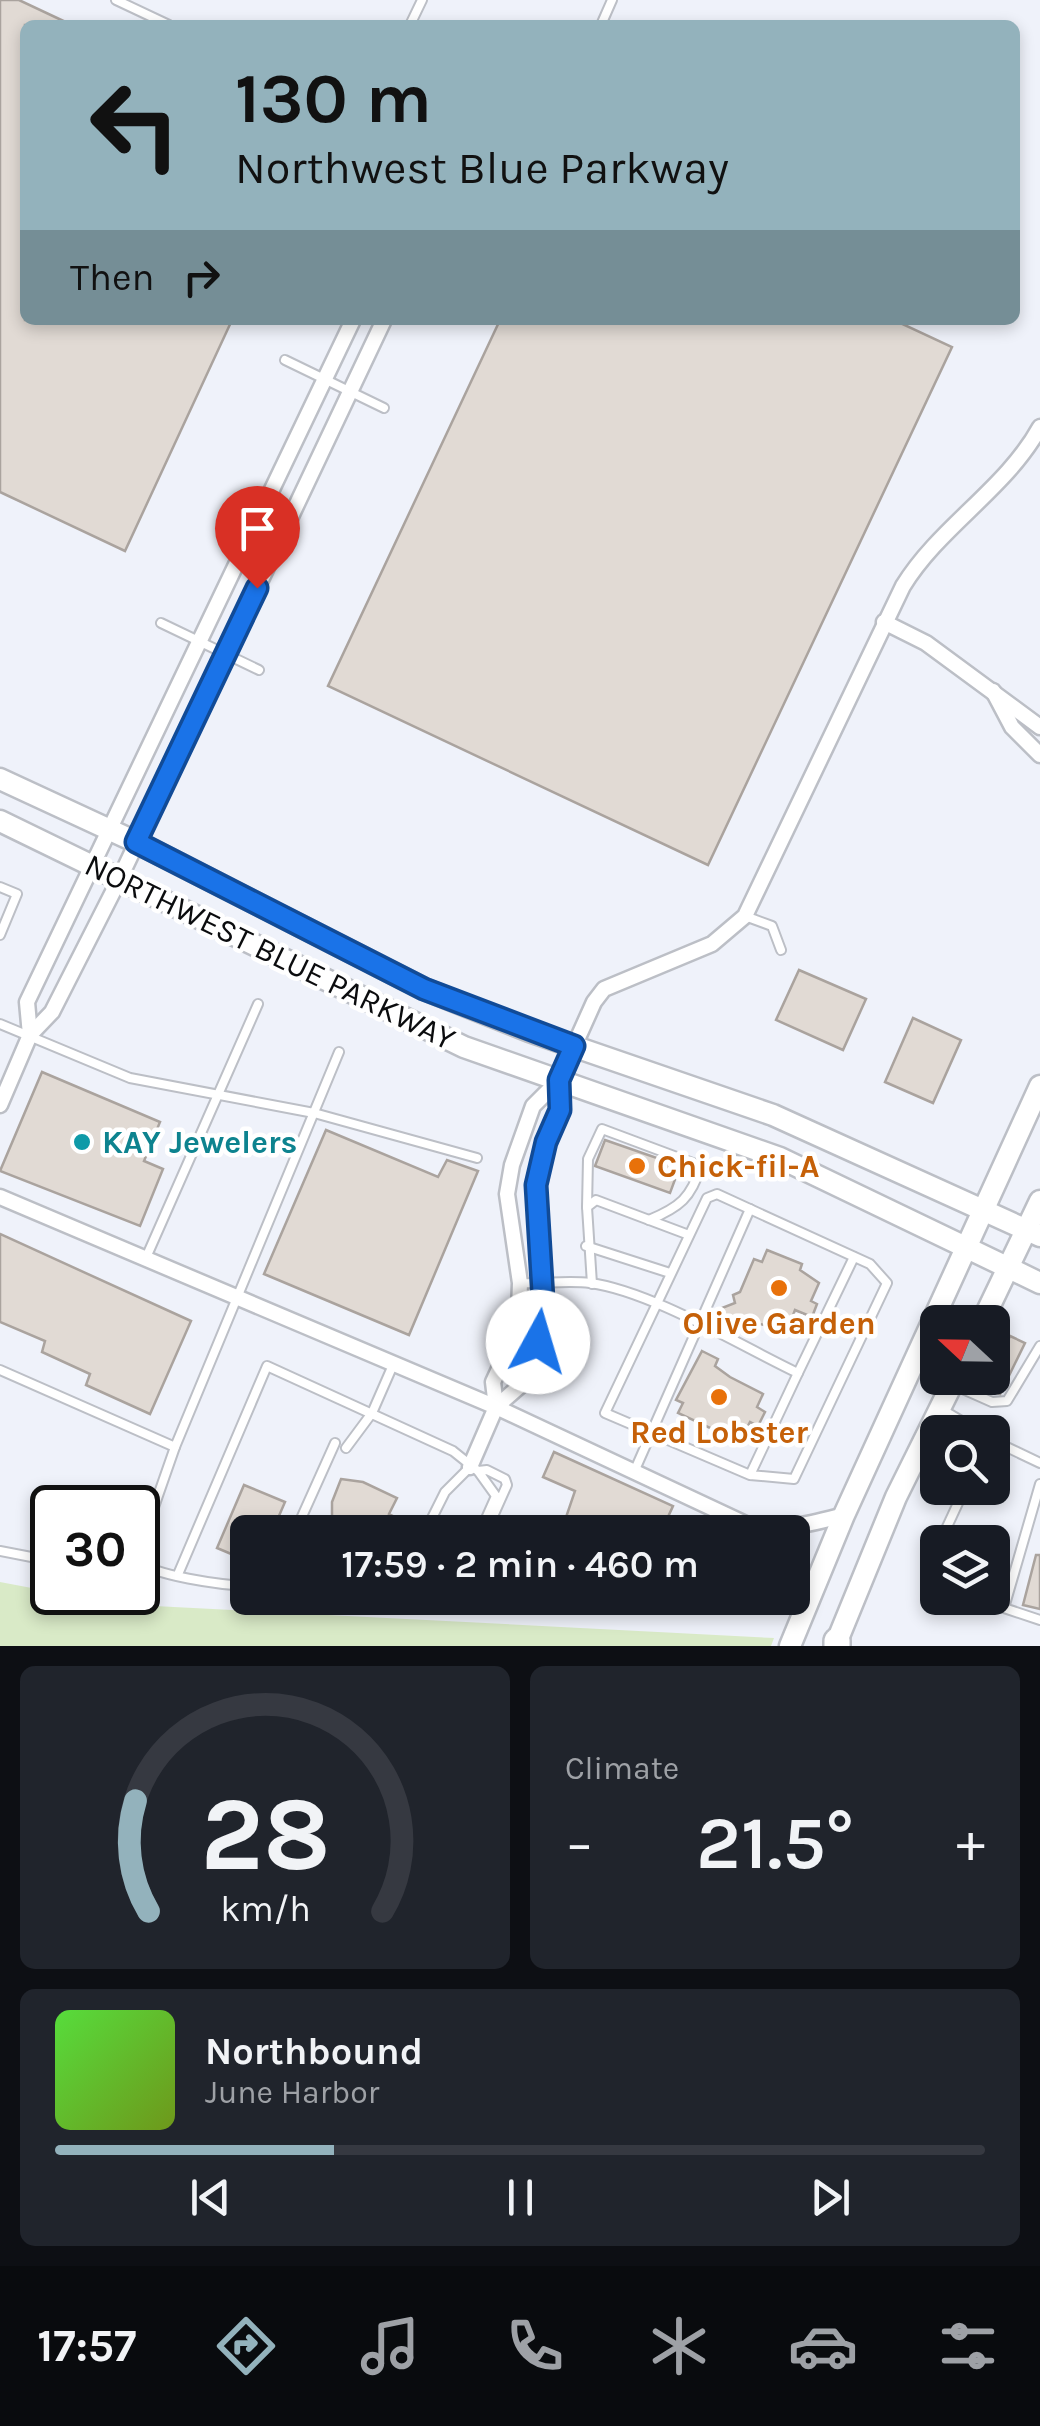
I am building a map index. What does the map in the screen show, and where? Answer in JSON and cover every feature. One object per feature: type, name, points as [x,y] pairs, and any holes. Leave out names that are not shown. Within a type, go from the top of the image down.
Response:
[{"type":"street","points":[[30,1035],[28,1002],[351,325]]},
{"type":"street","points":[[0,1105],[30,1035],[52,1012],[120,878],[382,325]]},
{"type":"street","points":[[474,1469],[496,1407],[493,1382],[512,1341],[520,1283],[506,1194],[533,1106],[559,1080],[604,989],[712,944],[746,916],[884,622],[912,572],[1026,451],[1040,427]]},
{"type":"street","points":[[884,622],[926,644],[1040,727]]},
{"type":"street","points":[[992,690],[1012,727],[1040,755]]},
{"type":"street","name":"NORTHWEST BLUE PARKWAY","points":[[0,779],[136,842],[424,989],[773,1115],[1034,1233]]},
{"type":"street","name":"NORTHWEST BLUE PARKWAY","points":[[0,821],[366,1003],[464,1047],[780,1158],[1040,1283]]},
{"type":"street","points":[[496,1407],[521,1384],[538,1342],[543,1284],[535,1218],[536,1185],[546,1142],[560,1110],[559,1080]]},
{"type":"street","points":[[790,1646],[844,1515],[1040,1086]]},
{"type":"street","points":[[0,1197],[496,1407],[748,1525],[804,1526],[844,1515]]},
{"type":"street","points":[[990,1305],[1008,1269],[1034,1233],[1040,1201]]},
{"type":"street","points":[[836,1644],[896,1497],[946,1395]]},
{"type":"lane","points":[[116,0],[158,20]]},
{"type":"lane","points":[[285,360],[384,408]]},
{"type":"lane","points":[[161,623],[259,670]]},
{"type":"lane","points":[[0,886],[17,894],[0,935]]},
{"type":"lane","points":[[746,916],[772,926],[781,950]]},
{"type":"lane","points":[[144,1260],[258,1004]]},
{"type":"lane","points":[[0,1024],[130,1078],[314,1113],[476,1158]]},
{"type":"lane","points":[[160,1486],[339,1052]]},
{"type":"lane","points":[[592,1284],[586,1246],[588,1159],[602,1129],[702,1166],[693,1191],[680,1207],[649,1220]]},
{"type":"lane","points":[[717,1194],[870,1264],[887,1283],[794,1479],[750,1475],[606,1413],[689,1235],[707,1198],[717,1194]]},
{"type":"lane","points":[[586,1207],[596,1200],[689,1235]]},
{"type":"lane","points":[[634,1472],[750,1209]]},
{"type":"lane","points":[[586,1246],[670,1273]]},
{"type":"lane","points":[[750,1475],[854,1256]]},
{"type":"lane","points":[[520,1283],[592,1284],[654,1304],[798,1374]]},
{"type":"lane","points":[[979,1395],[992,1402],[1008,1400],[1040,1346]]},
{"type":"lane","points":[[346,1448],[372,1413],[393,1365]]},
{"type":"lane","points":[[179,1572],[267,1366],[453,1451],[496,1493],[489,1515]]},
{"type":"lane","points":[[0,1370],[175,1448]]},
{"type":"lane","points":[[940,1408],[952,1415]]},
{"type":"lane","points":[[302,1515],[334,1443]]},
{"type":"lane","points":[[1010,1449],[1040,1463]]},
{"type":"lane","points":[[434,1515],[445,1492],[474,1469],[491,1471],[507,1486],[492,1515]]},
{"type":"lane","points":[[1010,1587],[1040,1484]]},
{"type":"lane","points":[[0,1550],[30,1556]]},
{"type":"lane","points":[[160,1573],[179,1572],[208,1585],[230,1586]]},
{"type":"lane","points":[[1010,1610],[1040,1620]]},
{"type":"green space","points":[[0,1582],[30,1588],[30,1615],[160,1615],[160,1606],[230,1610],[230,1615],[329,1615],[774,1638],[771,1646],[0,1646]]},
{"type":"building","points":[[0,0],[19,0],[61,20],[20,20],[20,325],[230,325],[125,551],[0,492]]},
{"type":"building","points":[[498,325],[905,325],[952,347],[708,865],[328,686]]},
{"type":"building","points":[[799,970],[866,999],[843,1050],[776,1020]]},
{"type":"building","points":[[913,1018],[961,1040],[933,1103],[885,1082]]},
{"type":"building","name":"KAY Jewelers","points":[[42,1072],[160,1122],[144,1161],[163,1169],[140,1226],[0,1171]]},
{"type":"building","points":[[326,1130],[438,1177],[447,1160],[478,1171],[409,1335],[264,1274]]},
{"type":"building","name":"Chick-fil-A","points":[[605,1140],[680,1166],[670,1193],[595,1166]]},
{"type":"building","points":[[0,1234],[191,1321],[150,1414],[86,1385],[90,1374],[42,1352],[45,1341],[0,1322]]},
{"type":"building","name":"Olive Garden","points":[[767,1250],[802,1264],[800,1270],[819,1283],[811,1301],[817,1304],[812,1317],[795,1310],[787,1331],[749,1321],[729,1328],[722,1308],[735,1303],[733,1295],[740,1292],[754,1259],[762,1262]]},
{"type":"building","points":[[1010,1336],[1025,1343],[1010,1374]]},
{"type":"building","name":"Red Lobster","points":[[702,1351],[718,1359],[715,1366],[730,1377],[763,1394],[757,1407],[765,1412],[758,1426],[750,1422],[740,1442],[678,1413],[683,1403],[676,1400]]},
{"type":"building","points":[[554,1452],[673,1506],[669,1515],[567,1515],[575,1491],[543,1477]]},
{"type":"building","points":[[341,1479],[363,1482],[397,1498],[391,1515],[332,1515],[332,1502]]},
{"type":"building","points":[[244,1485],[285,1502],[279,1515],[231,1515]]},
{"type":"building","points":[[230,1518],[230,1553],[217,1548]]},
{"type":"building","points":[[1036,1555],[1040,1555],[1040,1609],[1023,1605]]},
{"type":"place","name":"KAY Jewelers","points":[[82,1142]]},
{"type":"place","name":"Chick-fil-A","points":[[637,1166]]},
{"type":"place","name":"Olive Garden","points":[[779,1288]]},
{"type":"place","name":"Red Lobster","points":[[719,1397]]},
{"type":"route","points":[[257,588],[136,842],[424,989],[574,1046],[559,1080],[560,1110],[546,1142],[536,1185],[535,1218],[544,1316],[538,1342]]}]
